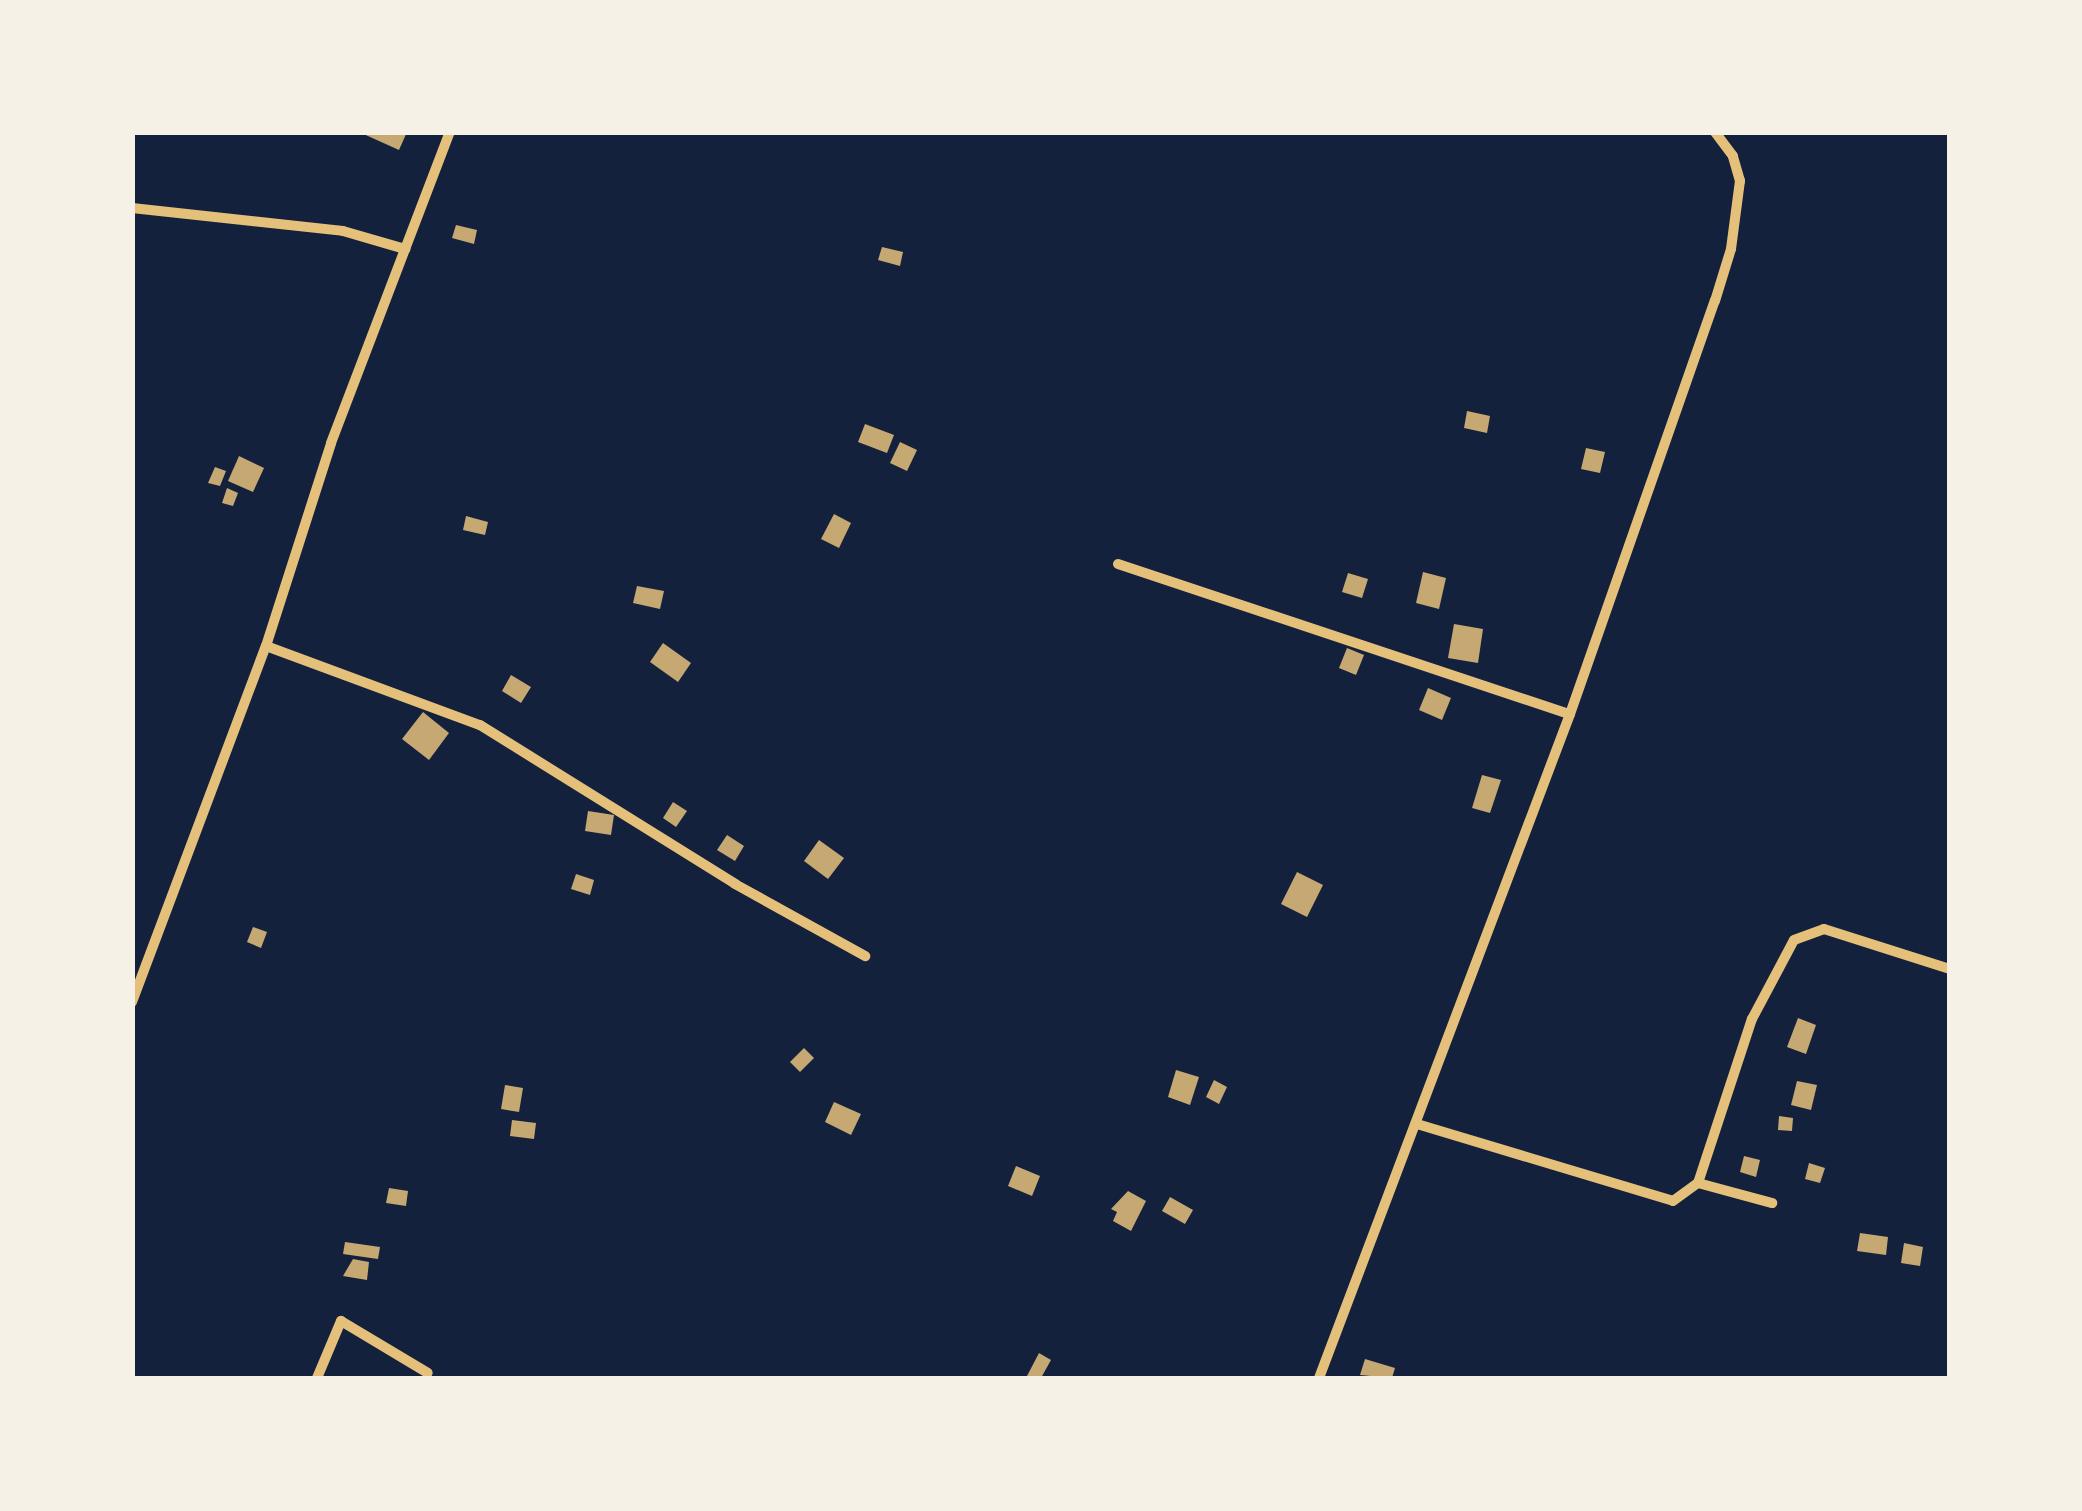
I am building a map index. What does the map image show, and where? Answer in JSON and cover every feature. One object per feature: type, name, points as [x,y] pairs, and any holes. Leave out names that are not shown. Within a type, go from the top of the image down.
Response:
[{"type":"street","points":[[132,1002],[266,646],[331,444],[450,132]]},
{"type":"street","points":[[1319,1378],[1570,714],[1732,249],[1740,181],[1734,156],[1715,132]]},
{"type":"street","points":[[132,208],[327,228],[405,249]]},
{"type":"street","points":[[1118,564],[1570,714]]},
{"type":"street","points":[[266,646],[480,725],[736,884],[865,956]]},
{"type":"street","points":[[1417,1124],[1651,1200],[1682,1198],[1698,1183],[1752,1019],[1794,940],[1824,929],[1950,969]]},
{"type":"street","points":[[1698,1183],[1772,1202]]},
{"type":"street","points":[[317,1378],[341,1322],[428,1373]]},
{"type":"building","points":[[359,132],[407,132],[399,150]]},
{"type":"building","points":[[456,225],[477,230],[474,244],[452,238]]},
{"type":"building","points":[[882,247],[903,252],[900,266],[878,260]]},
{"type":"building","points":[[1467,411],[1490,416],[1487,433],[1464,428]]},
{"type":"building","points":[[865,424],[894,435],[887,453],[858,442]]},
{"type":"building","points":[[900,442],[917,450],[907,471],[890,463]]},
{"type":"building","points":[[1586,448],[1605,452],[1600,473],[1581,469]]},
{"type":"building","points":[[239,456],[264,468],[253,492],[228,481]]},
{"type":"building","points":[[215,467],[226,471],[220,486],[208,483]]},
{"type":"building","points":[[227,488],[238,493],[233,506],[222,503]]},
{"type":"building","points":[[834,514],[851,523],[839,548],[821,539]]},
{"type":"building","points":[[466,516],[488,522],[485,535],[463,530]]},
{"type":"building","points":[[1423,572],[1446,578],[1439,609],[1416,603]]},
{"type":"building","points":[[1348,573],[1368,579],[1362,598],[1342,592]]},
{"type":"building","points":[[637,586],[664,591],[660,609],[633,603]]},
{"type":"building","points":[[1454,624],[1483,629],[1478,663],[1448,658]]},
{"type":"building","points":[[663,643],[691,663],[678,682],[650,662]]},
{"type":"building","points":[[1347,648],[1364,655],[1356,675],[1339,668]]},
{"type":"building","points":[[511,675],[531,687],[521,703],[502,691]]},
{"type":"building","points":[[1428,688],[1451,698],[1442,720],[1419,710]]},
{"type":"building","points":[[423,712],[449,733],[429,760],[402,739]]},
{"type":"building","points":[[1482,775],[1501,780],[1490,813],[1472,808]]},
{"type":"building","points":[[673,802],[687,811],[676,827],[663,818]]},
{"type":"building","points":[[588,811],[614,815],[611,835],[585,831]]},
{"type":"building","points":[[727,835],[744,846],[735,861],[717,850]]},
{"type":"building","points":[[819,840],[844,858],[828,879],[804,861]]},
{"type":"building","points":[[1297,872],[1323,885],[1307,917],[1281,904]]},
{"type":"building","points":[[576,874],[594,880],[590,895],[571,889]]},
{"type":"building","points":[[253,927],[267,932],[261,948],[247,942]]},
{"type":"building","points":[[1798,1018],[1816,1025],[1806,1054],[1787,1047]]},
{"type":"building","points":[[804,1048],[814,1058],[800,1072],[790,1062]]},
{"type":"building","points":[[1176,1070],[1199,1077],[1190,1105],[1168,1097]]},
{"type":"building","points":[[1214,1080],[1227,1087],[1219,1104],[1206,1097]]},
{"type":"building","points":[[1797,1081],[1817,1085],[1811,1110],[1791,1105]]},
{"type":"building","points":[[505,1085],[523,1088],[519,1112],[501,1109]]},
{"type":"building","points":[[834,1102],[861,1114],[851,1135],[825,1122]]},
{"type":"building","points":[[1779,1116],[1793,1118],[1792,1131],[1778,1130]]},
{"type":"building","points":[[512,1120],[536,1123],[534,1139],[510,1136]]},
{"type":"building","points":[[1744,1156],[1760,1160],[1756,1177],[1740,1172]]},
{"type":"building","points":[[1809,1163],[1825,1168],[1820,1183],[1805,1179]]},
{"type":"building","points":[[1016,1166],[1040,1176],[1032,1196],[1008,1186]]},
{"type":"building","points":[[389,1188],[408,1191],[406,1206],[386,1203]]},
{"type":"building","points":[[1128,1191],[1146,1201],[1131,1231],[1113,1221],[1117,1212],[1111,1209]]},
{"type":"building","points":[[1170,1197],[1193,1210],[1185,1224],[1162,1211]]},
{"type":"building","points":[[1860,1233],[1888,1237],[1886,1255],[1857,1251]]},
{"type":"building","points":[[345,1242],[380,1247],[378,1259],[343,1254]]},
{"type":"building","points":[[1904,1243],[1923,1247],[1920,1266],[1901,1263]]},
{"type":"building","points":[[353,1259],[369,1262],[367,1280],[343,1276]]},
{"type":"building","points":[[1039,1353],[1051,1360],[1041,1378],[1027,1376]]},
{"type":"building","points":[[1365,1359],[1395,1368],[1392,1378],[1360,1375]]}]
